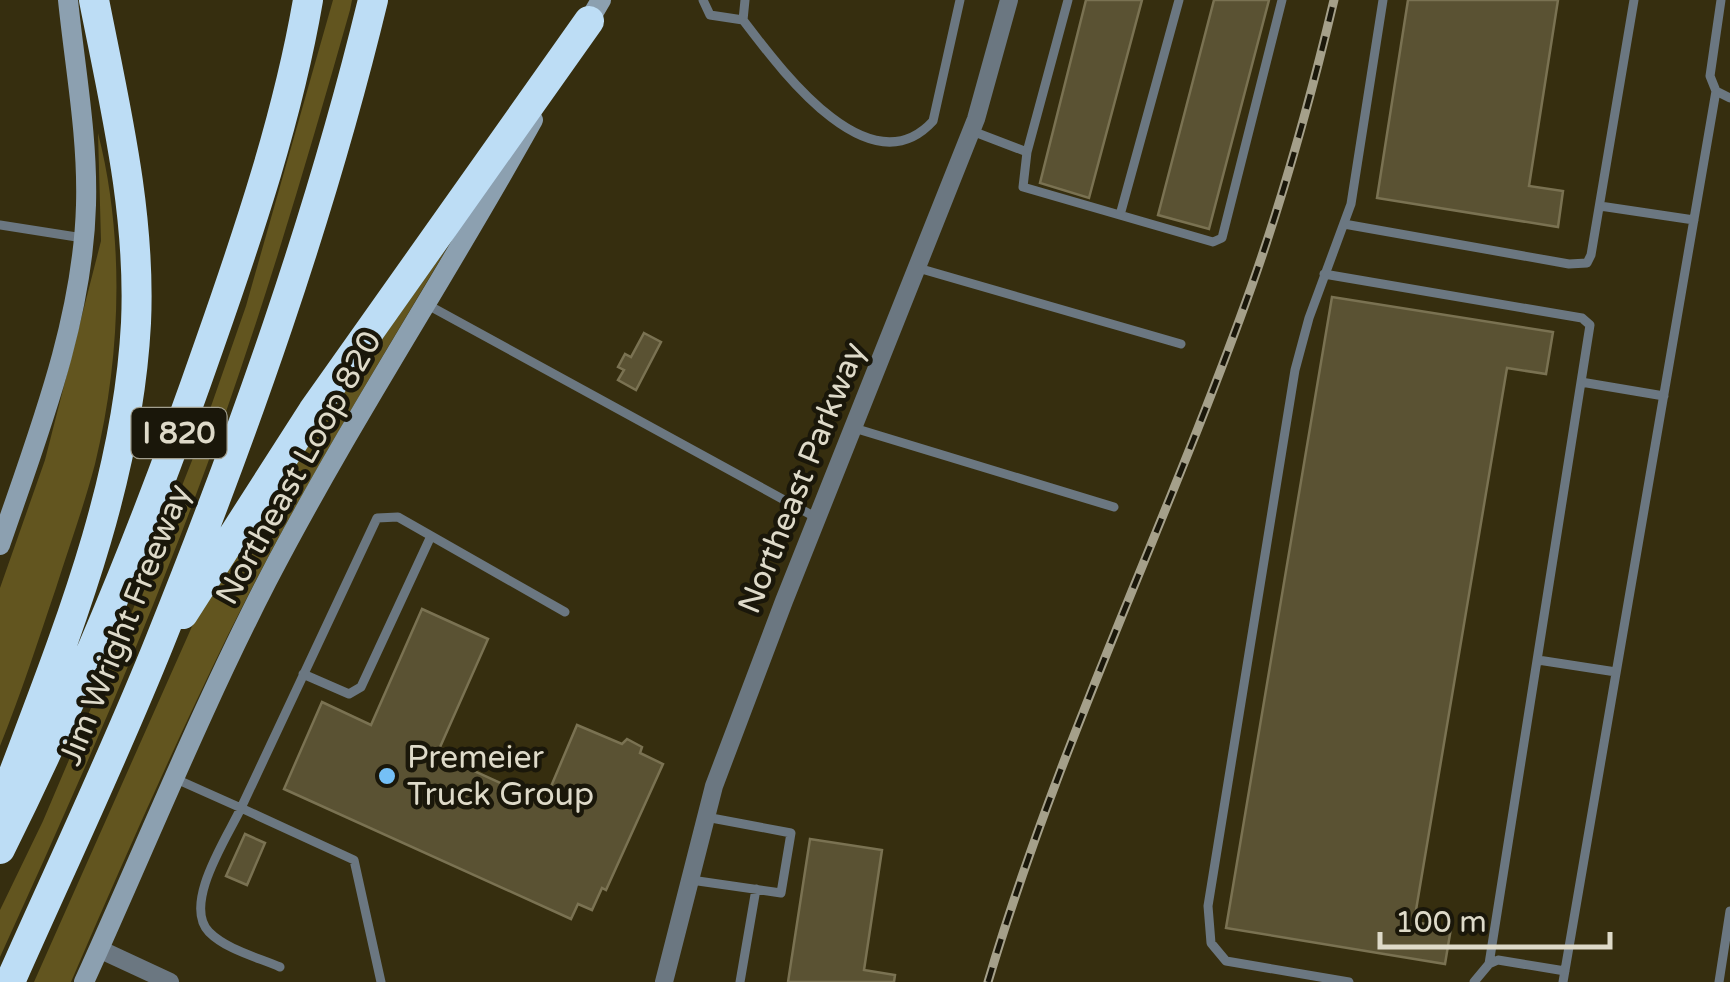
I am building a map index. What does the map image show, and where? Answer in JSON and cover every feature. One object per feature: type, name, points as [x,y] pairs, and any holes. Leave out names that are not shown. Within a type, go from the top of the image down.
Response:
[{"type":"highway","points":[[0,810],[95,550],[114,482],[132,368],[136,290],[130,204],[122,141],[94,0]]},
{"type":"highway","name":"Jim Wright Freeway","points":[[0,849],[101,633],[177,438],[259,192],[302,38],[308,0]]},
{"type":"highway","name":"Jim Wright Freeway","points":[[10,982],[159,644],[233,452],[316,208],[373,0]]},
{"type":"highway","points":[[159,644],[200,592],[313,412],[595,11]]},
{"type":"main road","points":[[0,545],[62,351],[83,238],[84,134],[68,0]]},
{"type":"main road","name":"Northeast Loop 820","points":[[84,982],[174,778],[267,582],[346,435],[495,189],[595,11]]},
{"type":"street","name":"Northeast Parkway","points":[[664,982],[714,786],[972,131],[1009,0]]},
{"type":"street","points":[[99,949],[170,982]]},
{"type":"lane","points":[[703,0],[710,15],[742,20],[806,96],[833,119],[886,143],[902,143],[919,136],[933,121],[960,0]]},
{"type":"lane","points":[[742,20],[745,0]]},
{"type":"lane","points":[[1068,0],[1027,152],[1023,188],[1212,242],[1222,238],[1282,0]]},
{"type":"lane","points":[[1120,216],[1180,0]]},
{"type":"lane","points":[[1349,982],[1226,961],[1212,942],[1208,928],[1295,370],[1324,274],[1351,204],[1384,0]]},
{"type":"lane","points":[[1344,224],[1569,264],[1587,263],[1634,0]]},
{"type":"lane","points":[[1488,964],[1498,960],[1564,976],[1716,91],[1710,76],[1721,0]]},
{"type":"lane","points":[[1716,91],[1730,98]]},
{"type":"lane","points":[[972,131],[1027,152]]},
{"type":"lane","points":[[1600,206],[1694,220]]},
{"type":"lane","points":[[0,225],[83,238]]},
{"type":"lane","points":[[918,268],[1181,344]]},
{"type":"lane","points":[[1324,274],[1582,318],[1590,325],[1488,964],[1474,982]]},
{"type":"lane","points":[[426,304],[817,518]]},
{"type":"lane","points":[[1581,382],[1664,396]]},
{"type":"lane","points":[[854,428],[1114,507]]},
{"type":"lane","points":[[280,967],[228,946],[211,934],[202,917],[202,888],[377,518],[398,517],[565,612]]},
{"type":"lane","points":[[304,674],[349,694],[361,687],[431,536]]},
{"type":"lane","points":[[1538,660],[1616,672]]},
{"type":"lane","points":[[174,778],[354,860],[381,982]]},
{"type":"lane","points":[[689,880],[780,892],[791,833],[706,817]]},
{"type":"lane","points":[[740,982],[756,889]]},
{"type":"lane","points":[[1719,982],[1730,911]]},
{"type":"shaded area","points":[[333,0],[352,0],[290,215],[224,418],[133,654],[0,957],[0,910],[43,821],[136,602],[193,458],[246,306]]},
{"type":"shaded area","points":[[98,133],[113,214],[116,256],[114,340],[104,423],[81,511],[0,746],[0,588],[45,460],[101,241]]},
{"type":"shaded area","points":[[447,248],[333,440],[252,587],[167,765],[71,982],[34,982],[194,622],[298,456]]},
{"type":"building","points":[[1086,0],[1142,0],[1089,198],[1040,183]]},
{"type":"building","points":[[1214,0],[1269,0],[1209,229],[1158,215]]},
{"type":"building","points":[[1408,0],[1558,0],[1529,186],[1563,191],[1558,227],[1377,198]]},
{"type":"building","points":[[1332,297],[1553,332],[1546,374],[1507,368],[1414,922],[1451,928],[1445,964],[1226,928]]},
{"type":"building","points":[[644,333],[661,342],[636,390],[618,380],[624,370],[618,367],[625,354],[631,357]]},
{"type":"building","name":"Premeier Truck Group","points":[[422,609],[488,639],[437,754],[544,803],[577,725],[622,744],[627,739],[642,747],[640,753],[663,764],[606,890],[602,888],[592,910],[578,904],[571,919],[284,789],[322,702],[371,725]]},
{"type":"building","points":[[245,834],[265,843],[247,885],[226,876]]},
{"type":"building","points":[[810,839],[882,850],[864,970],[895,975],[894,982],[788,982]]},
{"type":"railway","points":[[988,982],[1048,805],[1252,285],[1297,144],[1334,0]]},
{"type":"place","name":"Premeier Truck Group","points":[[387,776]]}]
